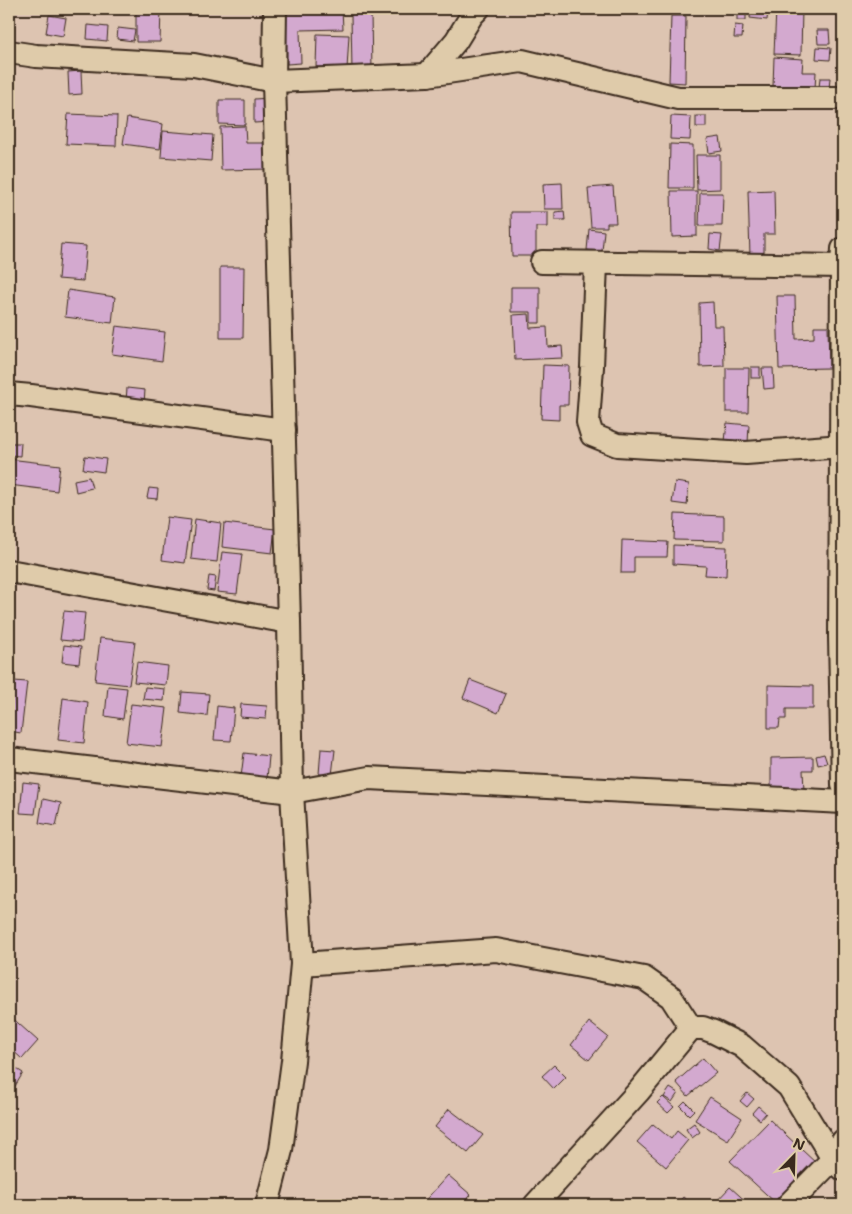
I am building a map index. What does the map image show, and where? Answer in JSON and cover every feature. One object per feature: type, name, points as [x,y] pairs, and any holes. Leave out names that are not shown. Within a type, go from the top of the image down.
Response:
[{"type":"street","points":[[267,1205],[282,1141],[293,1060],[302,964],[292,792],[290,622],[274,81],[275,9]]},
{"type":"street","points":[[427,75],[456,41],[472,15],[478,9]]},
{"type":"street","points":[[9,52],[36,56],[194,65],[274,81],[427,75],[522,61],[678,98],[843,98]]},
{"type":"street","points":[[542,262],[843,261],[843,785]]},
{"type":"street","points":[[596,263],[588,422],[592,436],[617,445],[746,453],[842,446]]},
{"type":"street","points":[[9,394],[284,430]]},
{"type":"street","points":[[9,571],[290,622]]},
{"type":"street","points":[[9,760],[292,792],[369,778],[843,802]]},
{"type":"street","points":[[302,964],[496,950],[644,978],[671,997],[692,1028]]},
{"type":"street","points":[[535,1205],[639,1091],[692,1028],[703,1028],[742,1046],[789,1087],[840,1156],[788,1205]]},
{"type":"building","points":[[136,9],[161,9],[160,42],[136,42]]},
{"type":"building","points":[[286,9],[342,9],[343,29],[300,30],[301,63],[287,64]]},
{"type":"building","points":[[620,9],[670,9],[670,12],[620,13]]},
{"type":"building","points":[[723,9],[723,10],[671,10]]},
{"type":"building","points":[[751,9],[768,10],[767,20],[750,18]]},
{"type":"building","points":[[776,9],[802,9],[801,55],[774,54]]},
{"type":"building","points":[[737,11],[746,11],[746,20],[737,20]]},
{"type":"building","points":[[351,14],[371,14],[372,72],[352,72]]},
{"type":"building","points":[[49,15],[66,18],[63,36],[46,33]]},
{"type":"building","points":[[671,16],[686,16],[685,83],[669,82]]},
{"type":"building","points":[[88,25],[108,27],[107,41],[87,39]]},
{"type":"building","points":[[735,25],[743,26],[742,38],[734,38]]},
{"type":"building","points":[[118,28],[135,30],[133,41],[117,39]]},
{"type":"building","points":[[817,30],[829,30],[830,44],[818,44]]},
{"type":"building","points":[[317,34],[349,35],[347,69],[316,67]]},
{"type":"building","points":[[817,47],[831,48],[830,60],[816,59]]},
{"type":"building","points":[[774,57],[803,59],[802,72],[816,72],[815,88],[773,86]]},
{"type":"building","points":[[81,71],[82,94],[69,95],[68,72]]},
{"type":"building","points":[[820,78],[830,78],[829,89],[819,88]]},
{"type":"building","points":[[270,98],[270,122],[254,123],[254,99]]},
{"type":"building","points":[[219,100],[245,100],[245,125],[219,124]]},
{"type":"building","points":[[68,114],[117,116],[116,146],[66,144]]},
{"type":"building","points":[[671,116],[691,117],[690,140],[670,139]]},
{"type":"building","points":[[696,116],[706,116],[706,127],[696,127]]},
{"type":"building","points":[[127,118],[163,124],[160,149],[123,144]]},
{"type":"building","points":[[245,126],[246,143],[271,143],[271,169],[221,170],[220,127]]},
{"type":"building","points":[[163,131],[213,135],[211,161],[161,157]]},
{"type":"building","points":[[720,137],[722,151],[709,153],[707,139]]},
{"type":"building","points":[[670,144],[693,145],[693,188],[669,188]]},
{"type":"building","points":[[696,155],[720,155],[720,189],[697,190]]},
{"type":"building","points":[[562,183],[563,209],[544,209],[543,184]]},
{"type":"building","points":[[613,186],[616,223],[607,223],[607,227],[591,227],[588,188]]},
{"type":"building","points":[[774,190],[775,234],[764,234],[764,256],[750,256],[748,191]]},
{"type":"building","points":[[671,191],[697,191],[697,236],[672,237]]},
{"type":"building","points":[[700,193],[723,193],[722,226],[699,226]]},
{"type":"building","points":[[564,211],[565,220],[555,220],[555,212]]},
{"type":"building","points":[[511,212],[548,212],[548,227],[536,227],[536,256],[512,256]]},
{"type":"building","points":[[589,229],[604,231],[602,251],[587,250]]},
{"type":"building","points":[[710,234],[722,235],[720,251],[709,249]]},
{"type":"building","points":[[61,244],[86,246],[83,281],[58,279]]},
{"type":"building","points":[[220,267],[244,267],[243,338],[220,338]]},
{"type":"building","points":[[511,287],[540,287],[540,323],[531,323],[531,312],[511,312]]},
{"type":"building","points":[[68,290],[115,297],[112,323],[65,317]]},
{"type":"building","points":[[777,296],[795,296],[796,339],[814,338],[814,326],[828,326],[829,368],[779,369]]},
{"type":"building","points":[[713,302],[714,326],[723,326],[724,366],[700,367],[699,303]]},
{"type":"building","points":[[529,314],[530,328],[547,327],[548,347],[562,346],[563,358],[515,360],[513,315]]},
{"type":"building","points":[[116,326],[165,332],[162,361],[112,354]]},
{"type":"building","points":[[543,365],[569,366],[568,405],[559,405],[559,420],[541,419]]},
{"type":"building","points":[[751,367],[760,367],[760,378],[751,378]]},
{"type":"building","points":[[726,368],[749,368],[748,412],[726,412]]},
{"type":"building","points":[[762,368],[773,368],[774,388],[764,389]]},
{"type":"building","points":[[127,388],[145,390],[144,403],[126,401]]},
{"type":"building","points":[[727,423],[749,425],[748,443],[725,441]]},
{"type":"building","points":[[10,443],[21,443],[20,456],[10,455]]},
{"type":"building","points":[[85,456],[106,459],[104,472],[83,469]]},
{"type":"building","points":[[9,459],[60,465],[57,491],[9,485]]},
{"type":"building","points":[[89,477],[92,488],[76,492],[74,480]]},
{"type":"building","points":[[675,482],[689,484],[687,505],[672,503]]},
{"type":"building","points":[[149,488],[158,489],[157,499],[147,498]]},
{"type":"building","points":[[675,514],[724,516],[724,541],[674,540]]},
{"type":"building","points":[[167,517],[191,520],[185,563],[162,560]]},
{"type":"building","points":[[195,519],[221,523],[217,562],[191,559]]},
{"type":"building","points":[[224,523],[275,529],[272,553],[222,547]]},
{"type":"building","points":[[622,540],[668,542],[667,557],[634,557],[634,573],[621,573]]},
{"type":"building","points":[[673,545],[727,547],[726,576],[705,575],[706,566],[673,564]]},
{"type":"building","points":[[222,552],[242,554],[237,594],[217,592]]},
{"type":"building","points":[[209,576],[216,577],[214,591],[207,590]]},
{"type":"building","points":[[64,611],[85,613],[82,642],[60,640]]},
{"type":"building","points":[[100,638],[135,642],[129,685],[95,681]]},
{"type":"building","points":[[64,645],[81,647],[79,664],[62,662]]},
{"type":"building","points":[[137,662],[168,666],[166,685],[134,682]]},
{"type":"building","points":[[470,680],[506,694],[498,713],[463,698]]},
{"type":"building","points":[[14,681],[27,682],[21,733],[9,731]]},
{"type":"building","points":[[768,685],[813,686],[813,709],[786,709],[786,719],[780,719],[779,728],[768,728]]},
{"type":"building","points":[[108,686],[127,688],[123,719],[105,716]]},
{"type":"building","points":[[145,687],[165,689],[164,701],[143,699]]},
{"type":"building","points":[[182,692],[209,694],[207,716],[180,713]]},
{"type":"building","points":[[63,698],[88,702],[84,743],[58,740]]},
{"type":"building","points":[[131,704],[167,708],[162,747],[126,743]]},
{"type":"building","points":[[241,704],[267,706],[266,719],[240,717]]},
{"type":"building","points":[[217,706],[234,708],[231,741],[214,740]]},
{"type":"building","points":[[321,749],[335,750],[332,775],[319,774]]},
{"type":"building","points":[[244,753],[269,756],[267,779],[241,777]]},
{"type":"building","points":[[824,754],[827,763],[818,765],[816,756]]},
{"type":"building","points":[[813,757],[813,770],[803,770],[804,791],[771,792],[771,758]]},
{"type":"building","points":[[23,782],[39,784],[35,814],[20,813]]},
{"type":"building","points":[[43,799],[61,803],[56,826],[39,823]]},
{"type":"building","points":[[9,1015],[38,1041],[22,1059],[9,1047]]},
{"type":"building","points":[[589,1022],[608,1037],[589,1060],[571,1045]]},
{"type":"building","points":[[703,1058],[716,1073],[688,1096],[676,1082]]},
{"type":"building","points":[[9,1064],[23,1073],[9,1096]]},
{"type":"building","points":[[554,1065],[566,1077],[554,1089],[542,1076]]},
{"type":"building","points":[[670,1088],[678,1093],[672,1102],[664,1097]]},
{"type":"building","points":[[747,1093],[754,1099],[747,1107],[740,1101]]},
{"type":"building","points":[[663,1097],[674,1107],[668,1113],[657,1103]]},
{"type":"building","points":[[710,1097],[742,1118],[728,1140],[695,1120]]},
{"type":"building","points":[[685,1101],[694,1110],[689,1115],[680,1106]]},
{"type":"building","points":[[758,1106],[766,1113],[760,1120],[752,1113]]},
{"type":"building","points":[[449,1109],[483,1135],[468,1153],[435,1127]]},
{"type":"building","points":[[770,1120],[817,1164],[778,1205],[730,1161]]},
{"type":"building","points":[[694,1123],[700,1132],[692,1138],[686,1129]]},
{"type":"building","points":[[653,1124],[671,1139],[677,1131],[688,1140],[666,1167],[637,1142]]},
{"type":"building","points":[[448,1175],[471,1195],[462,1205],[421,1205]]},
{"type":"building","points":[[730,1187],[750,1205],[713,1205]]},
{"type":"building","points":[[683,1197],[693,1205],[676,1205]]}]
